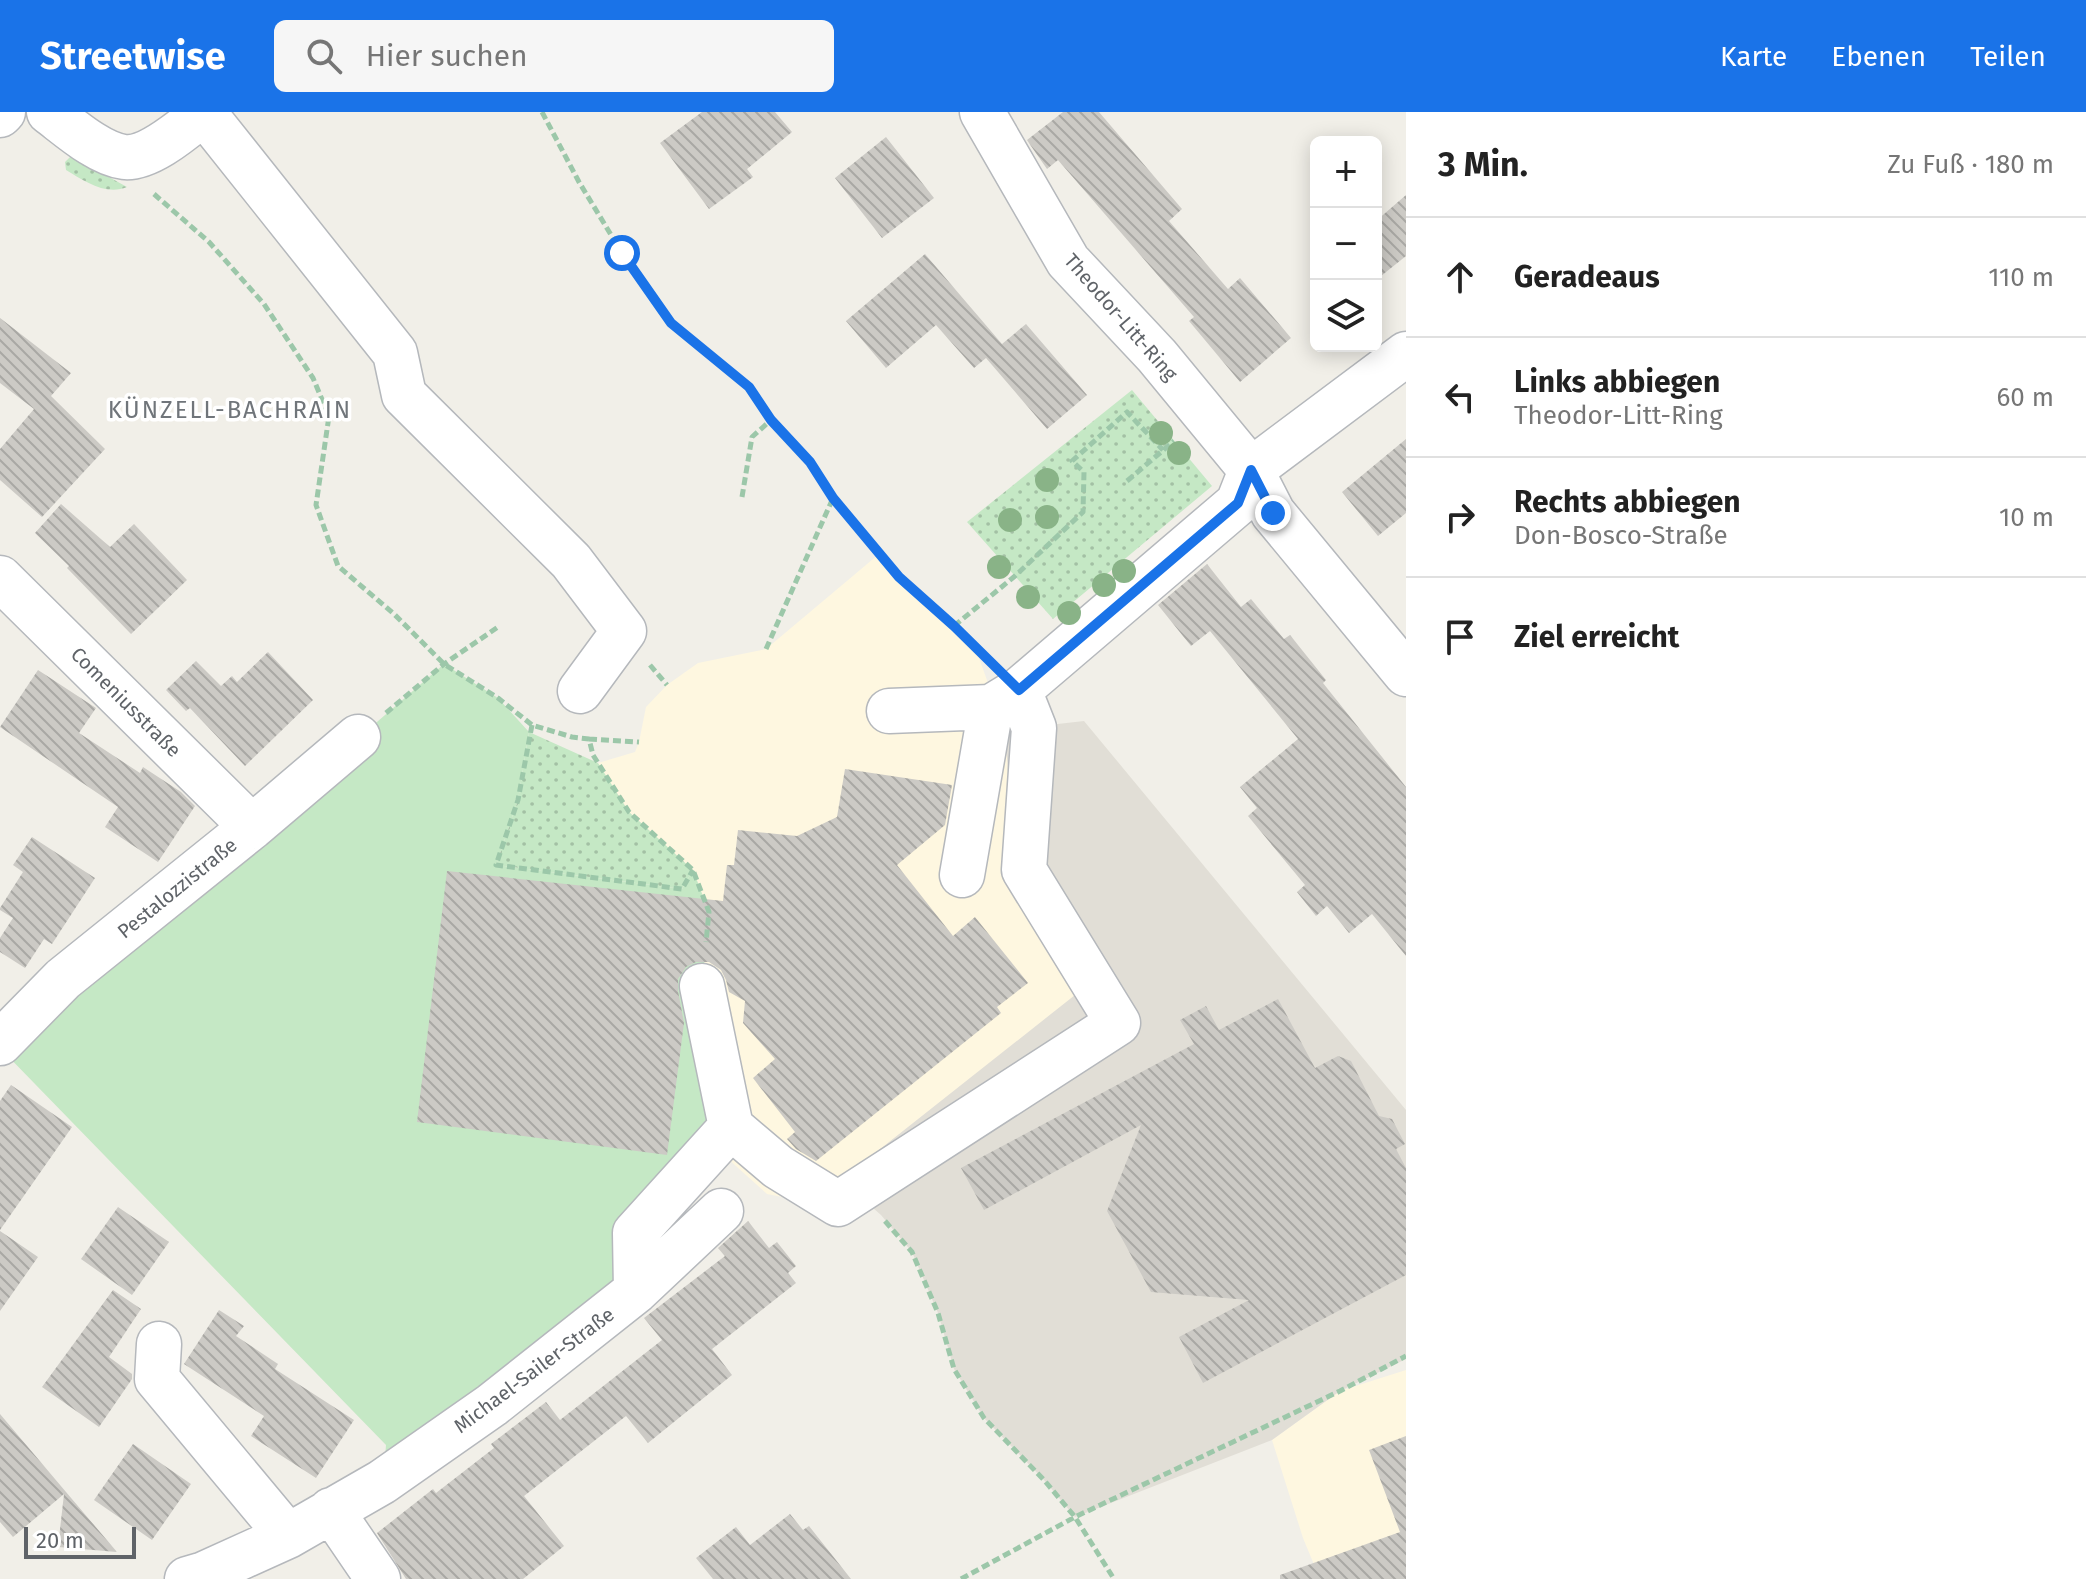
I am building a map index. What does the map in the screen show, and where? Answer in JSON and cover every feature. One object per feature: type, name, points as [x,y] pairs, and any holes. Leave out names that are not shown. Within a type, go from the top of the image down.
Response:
[{"type":"street","points":[[49,112],[103,149],[125,157],[145,154],[205,112],[395,353],[404,395],[571,561],[624,631],[580,691]]},
{"type":"street","name":"Theodor-Litt-Ring","points":[[982,112],[1068,261],[1157,356],[1251,470],[1273,513],[1406,674]]},
{"type":"street","points":[[889,711],[1005,698],[1238,503],[1251,470],[1406,354]]},
{"type":"street","name":"Comeniusstraße","points":[[0,578],[252,827]]},
{"type":"street","points":[[962,875],[1005,698]]},
{"type":"street","points":[[702,986],[731,1127],[778,1167],[838,1204],[1118,1023],[1024,870],[1034,728],[1005,698]]},
{"type":"street","name":"Pestalozzistraße","points":[[0,1043],[63,979],[358,737]]},
{"type":"street","points":[[636,1291],[635,1233],[731,1127]]},
{"type":"street","name":"Michael-Sailer-Straße","points":[[187,1579],[288,1536],[382,1482],[492,1405],[636,1291],[721,1211]]},
{"type":"street","points":[[159,1344],[157,1379],[288,1536]]},
{"type":"street","points":[[331,1510],[378,1579]]},
{"type":"path","points":[[542,112],[593,206],[671,323],[749,387],[771,420],[810,462],[833,498],[899,577],[954,626],[1005,698]]},
{"type":"path","points":[[150,190],[209,242],[264,304],[313,378],[329,416],[316,505],[338,566],[394,614],[444,664],[498,698],[532,725],[572,737],[639,742]]},
{"type":"path","points":[[954,626],[1015,576],[1083,512],[1084,472],[1072,461],[1127,412],[1163,450]]},
{"type":"path","points":[[742,497],[752,437],[771,420]]},
{"type":"path","points":[[1127,481],[1155,457]]},
{"type":"path","points":[[766,649],[833,498]]},
{"type":"path","points":[[358,737],[444,664],[498,627]]},
{"type":"path","points":[[660,677],[667,685]]},
{"type":"path","points":[[532,725],[518,800],[496,865],[682,889],[693,870]]},
{"type":"path","points":[[589,739],[593,755],[629,812],[693,870],[709,912],[706,942]]},
{"type":"path","points":[[860,1190],[912,1252],[938,1313],[954,1369],[984,1418],[1075,1517],[1114,1579]]},
{"type":"path","points":[[961,1579],[1075,1517],[1340,1391],[1406,1356]]},
{"type":"shaded area","points":[[879,554],[899,577],[975,647],[1005,730],[1076,995],[812,1203],[767,1194],[707,1140],[702,986],[709,912],[693,870],[629,812],[598,763],[635,752],[646,707],[667,685],[698,663],[766,649]]},
{"type":"shaded area","points":[[1084,721],[1406,1110],[1406,1359],[1340,1391],[1272,1440],[1075,1517],[984,1418],[954,1369],[938,1313],[912,1252],[881,1215],[841,1180],[1075,995],[1016,885],[1005,730]]},
{"type":"shaded area","points":[[1406,1370],[1406,1579],[1320,1579],[1303,1538],[1272,1440],[1340,1391]]},
{"type":"green space","points":[[71,156],[127,187],[111,190],[80,179],[66,170],[65,162]]},
{"type":"green space","points":[[1132,390],[1212,486],[1053,619],[967,522]]},
{"type":"green space","points":[[444,664],[498,698],[529,732],[518,800],[496,865],[682,889],[693,870],[709,912],[702,986],[731,1127],[635,1233],[637,1291],[383,1482],[386,1445],[0,1048]]},
{"type":"green space","points":[[529,732],[598,763],[629,812],[693,870],[682,889],[496,865],[518,800]]},
{"type":"building","points":[[702,112],[775,112],[792,132],[747,169],[753,177],[709,209],[660,143]]},
{"type":"building","points":[[1063,112],[1099,112],[1182,209],[1169,221],[1228,289],[1240,278],[1291,338],[1240,382],[1189,321],[1194,317],[1058,160],[1047,169],[1027,140]]},
{"type":"building","points":[[886,137],[934,198],[882,238],[835,178]]},
{"type":"building","points":[[1406,195],[1406,256],[1382,275],[1382,216]]},
{"type":"building","points":[[925,254],[1002,344],[1026,324],[1087,395],[1047,429],[986,358],[974,368],[936,325],[886,368],[846,321]]},
{"type":"building","points":[[0,318],[71,373],[51,396],[105,449],[42,517],[0,480],[0,449],[34,409],[0,383]]},
{"type":"building","points":[[1406,439],[1406,513],[1378,536],[1342,492]]},
{"type":"building","points":[[61,504],[110,547],[134,524],[187,580],[131,634],[35,533]]},
{"type":"building","points":[[1207,564],[1241,607],[1251,599],[1284,639],[1290,635],[1326,680],[1323,683],[1406,787],[1406,956],[1372,914],[1349,933],[1327,906],[1316,916],[1297,892],[1305,885],[1248,816],[1257,808],[1240,787],[1298,739],[1210,631],[1191,646],[1158,605]]},
{"type":"building","points":[[268,652],[313,700],[245,766],[190,708],[186,711],[166,690],[196,661],[221,686],[232,676],[237,682]]},
{"type":"building","points":[[38,670],[96,708],[79,733],[140,773],[143,767],[181,792],[195,806],[158,862],[105,827],[118,807],[0,727]]},
{"type":"building","points":[[845,769],[952,785],[945,825],[897,865],[953,936],[975,917],[1028,983],[997,1007],[1001,1013],[816,1161],[796,1149],[787,1139],[795,1132],[753,1078],[775,1059],[743,1023],[745,1001],[729,992],[721,970],[709,962],[696,962],[686,967],[678,979],[684,1023],[667,1155],[417,1122],[447,871],[723,901],[727,865],[734,865],[738,830],[797,836],[837,817]]},
{"type":"building","points":[[32,837],[95,878],[52,944],[44,939],[25,968],[0,952],[0,938],[13,918],[0,908],[23,872],[13,865]]},
{"type":"building","points":[[1278,999],[1315,1068],[1338,1056],[1351,1061],[1379,1116],[1392,1119],[1405,1144],[1396,1149],[1406,1168],[1406,1275],[1203,1383],[1179,1337],[1249,1300],[1151,1292],[1107,1211],[1141,1125],[984,1210],[961,1168],[1194,1044],[1180,1020],[1206,1006],[1219,1030]]},
{"type":"building","points":[[11,1085],[72,1127],[0,1230],[0,1101]]},
{"type":"building","points":[[118,1207],[169,1242],[132,1295],[81,1259]]},
{"type":"building","points":[[748,1221],[769,1248],[777,1242],[796,1266],[788,1273],[796,1283],[712,1349],[732,1375],[648,1443],[626,1416],[524,1496],[564,1546],[523,1579],[406,1579],[377,1533],[433,1489],[436,1493],[494,1448],[491,1444],[546,1402],[560,1420],[662,1340],[644,1318],[725,1256],[718,1248]]},
{"type":"building","points":[[0,1231],[38,1257],[0,1311]]},
{"type":"building","points":[[113,1290],[141,1309],[109,1357],[132,1374],[132,1379],[99,1427],[42,1387]]},
{"type":"building","points":[[219,1310],[244,1326],[236,1336],[278,1364],[275,1369],[354,1420],[316,1478],[251,1436],[264,1416],[184,1364]]},
{"type":"building","points":[[0,1414],[117,1552],[58,1547],[64,1494],[13,1537],[0,1522]]},
{"type":"building","points":[[1406,1436],[1406,1579],[1280,1579],[1280,1575],[1400,1532],[1369,1450]]},
{"type":"building","points":[[133,1444],[191,1484],[152,1540],[94,1500]]},
{"type":"building","points":[[790,1514],[803,1530],[809,1526],[851,1579],[713,1579],[696,1558],[736,1527],[750,1545]]},
{"type":"district","name":"KÜNZELL-BACHRAIN","points":[[230,410]]},
{"type":"route","points":[[622,253],[671,323],[749,387],[771,420],[810,462],[833,498],[899,577],[1019,690],[1238,503],[1251,470],[1273,513]]}]
